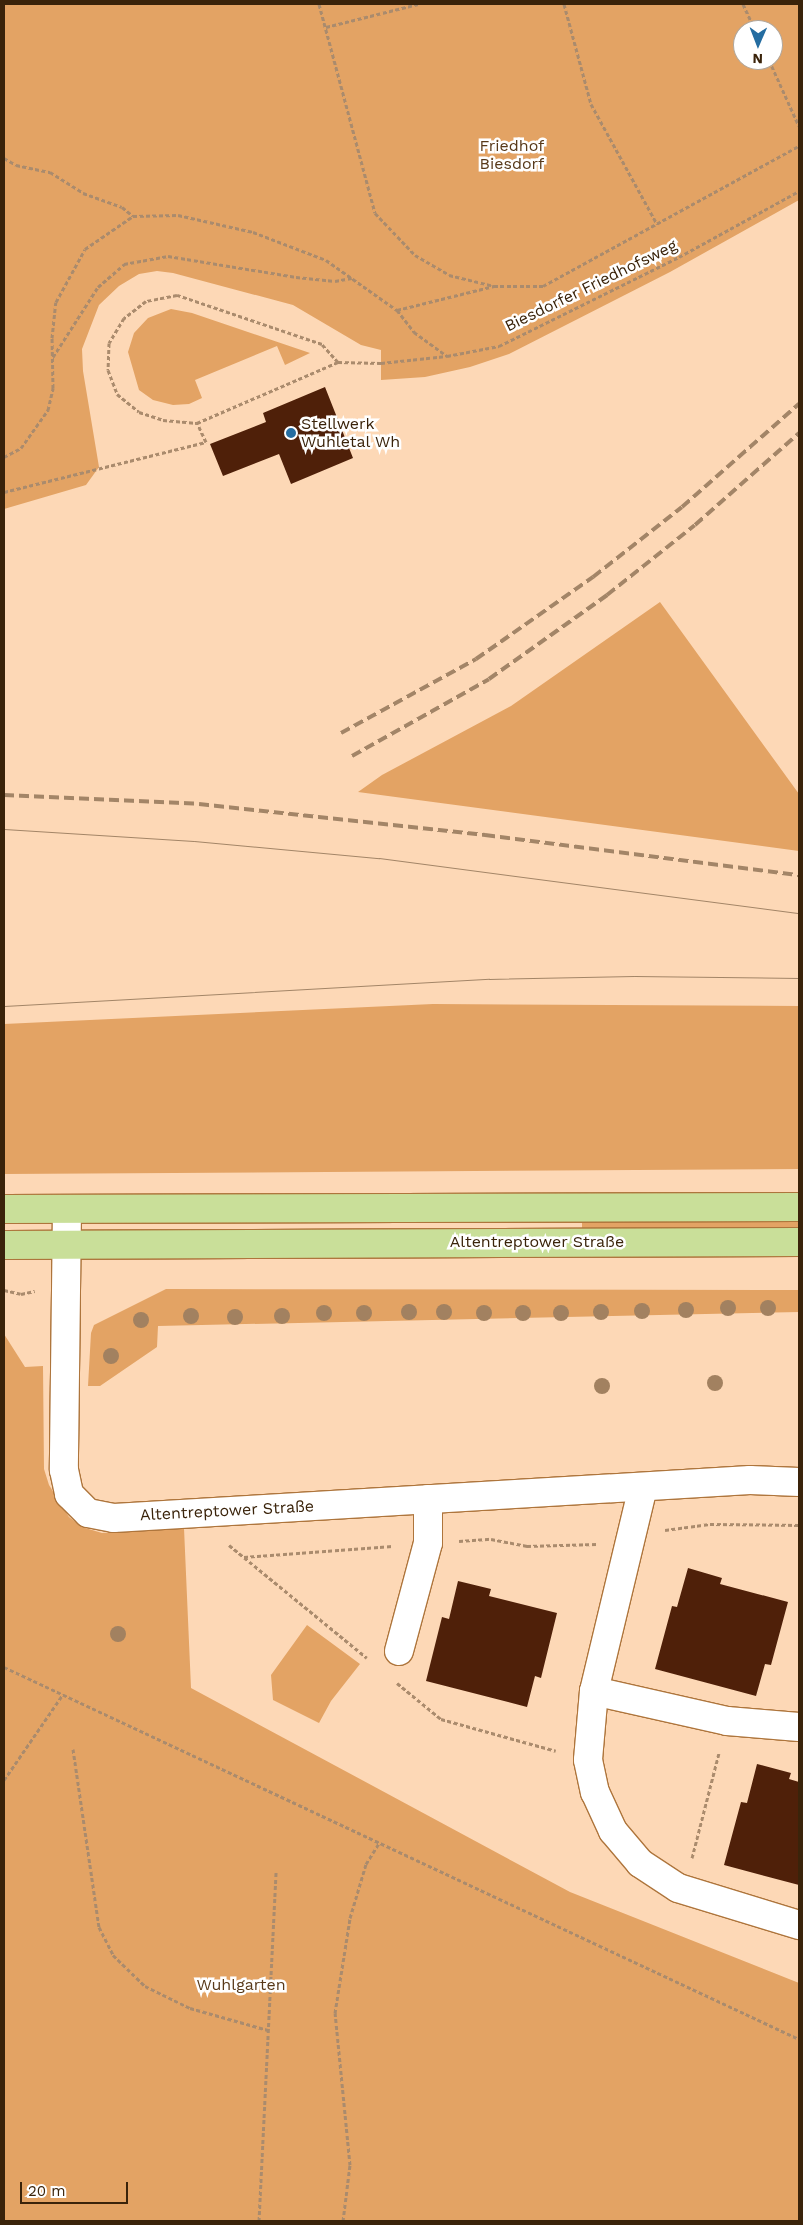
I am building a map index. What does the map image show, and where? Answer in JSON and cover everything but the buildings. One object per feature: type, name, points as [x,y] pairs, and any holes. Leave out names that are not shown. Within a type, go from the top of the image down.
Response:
[{"type":"main road","points":[[4,1209],[799,1207]]},
{"type":"main road","name":"Altentreptower Straße","points":[[4,1245],[799,1242]]},
{"type":"lane","name":"Altentreptower Straße","points":[[67,1208],[65,1244],[64,1470],[69,1494],[88,1513],[114,1518],[750,1480],[799,1482]]},
{"type":"lane","points":[[643,1487],[594,1690],[588,1760],[595,1792],[613,1830],[640,1863],[684,1890],[799,1925]]},
{"type":"lane","points":[[399,1651],[428,1543],[428,1499]]},
{"type":"lane","points":[[594,1690],[727,1721],[799,1727]]},
{"type":"path","points":[[320,4],[375,214],[424,260],[449,275],[494,286],[543,286],[799,146]]},
{"type":"path","points":[[326,27],[418,4]]},
{"type":"path","points":[[564,4],[592,104],[657,224]]},
{"type":"path","points":[[743,4],[750,20]]},
{"type":"path","points":[[774,70],[799,126]]},
{"type":"path","points":[[4,158],[16,165],[50,172],[83,193],[122,207],[133,216]]},
{"type":"path","name":"Biesdorfer Friedhofsweg","points":[[338,362],[381,363],[447,356],[499,346],[679,257],[799,191]]},
{"type":"path","points":[[4,457],[21,448],[48,410],[53,388],[56,302],[84,249],[133,216],[178,215],[253,232],[326,260],[397,310],[414,332],[447,356]]},
{"type":"path","points":[[53,357],[98,287],[124,264],[168,256],[335,281],[352,278]]},
{"type":"path","points":[[397,310],[494,286]]},
{"type":"path","points":[[177,295],[322,344],[338,362],[197,424],[163,420],[139,412],[117,394],[108,370],[110,342],[124,318],[146,301],[177,295]]},
{"type":"path","points":[[4,492],[206,442],[197,424]]},
{"type":"path","points":[[4,1290],[21,1294]]},
{"type":"path","points":[[657,1531],[710,1524],[799,1525]]},
{"type":"path","points":[[4,1667],[799,2040]]},
{"type":"path","points":[[4,1780],[63,1694]]},
{"type":"path","points":[[684,1890],[727,1721]]},
{"type":"path","points":[[72,1750],[99,1927],[113,1955],[145,1986],[190,2008],[268,2030]]},
{"type":"path","points":[[343,2221],[350,2165],[335,2012],[350,1918],[366,1864],[379,1843]]},
{"type":"path","points":[[259,2221],[276,1871]]},
{"type":"green space","name":"Friedhof Biesdorf","points":[[4,4],[799,4],[799,200],[670,272],[509,354],[470,367],[425,377],[381,380],[381,350],[361,345],[293,305],[173,273],[157,271],[139,274],[119,286],[99,305],[82,349],[83,371],[99,467],[86,485],[4,509]]},
{"type":"green space","points":[[171,309],[192,313],[310,353],[285,365],[277,346],[195,380],[202,398],[189,404],[173,405],[153,400],[139,390],[128,352],[134,333],[148,318]]},
{"type":"green space","points":[[660,602],[799,794],[799,851],[358,792],[382,775],[511,706]]},
{"type":"green space","points":[[433,1004],[799,1006],[799,1169],[4,1174],[4,1024]]},
{"type":"green space","points":[[582,1219],[799,1219],[799,1231],[582,1231]]},
{"type":"green space","points":[[166,1289],[799,1290],[799,1312],[158,1326],[157,1347],[100,1386],[88,1386],[91,1333],[94,1325]]},
{"type":"green space","name":"Wuhlgarten","points":[[4,1334],[25,1367],[43,1366],[44,1469],[49,1485],[69,1517],[82,1527],[102,1533],[184,1528],[191,1688],[570,1892],[799,1983],[799,2221],[4,2221]]},
{"type":"green space","points":[[307,1625],[360,1664],[331,1701],[319,1723],[273,1700],[271,1675]]},
{"type":"tram line","points":[[4,829],[194,841],[379,858],[799,913]]},
{"type":"tram line","points":[[4,1006],[489,979],[634,976],[799,978]]},
{"type":"railway","points":[[341,733],[476,659],[593,577],[682,507],[799,404]]},
{"type":"railway","points":[[352,756],[489,679],[607,595],[695,525],[799,433]]},
{"type":"railway","points":[[4,795],[199,804],[485,835],[799,875]]},
{"type":"place","name":"Stellwerk Wuhletal Wh","points":[[291,433]]}]
